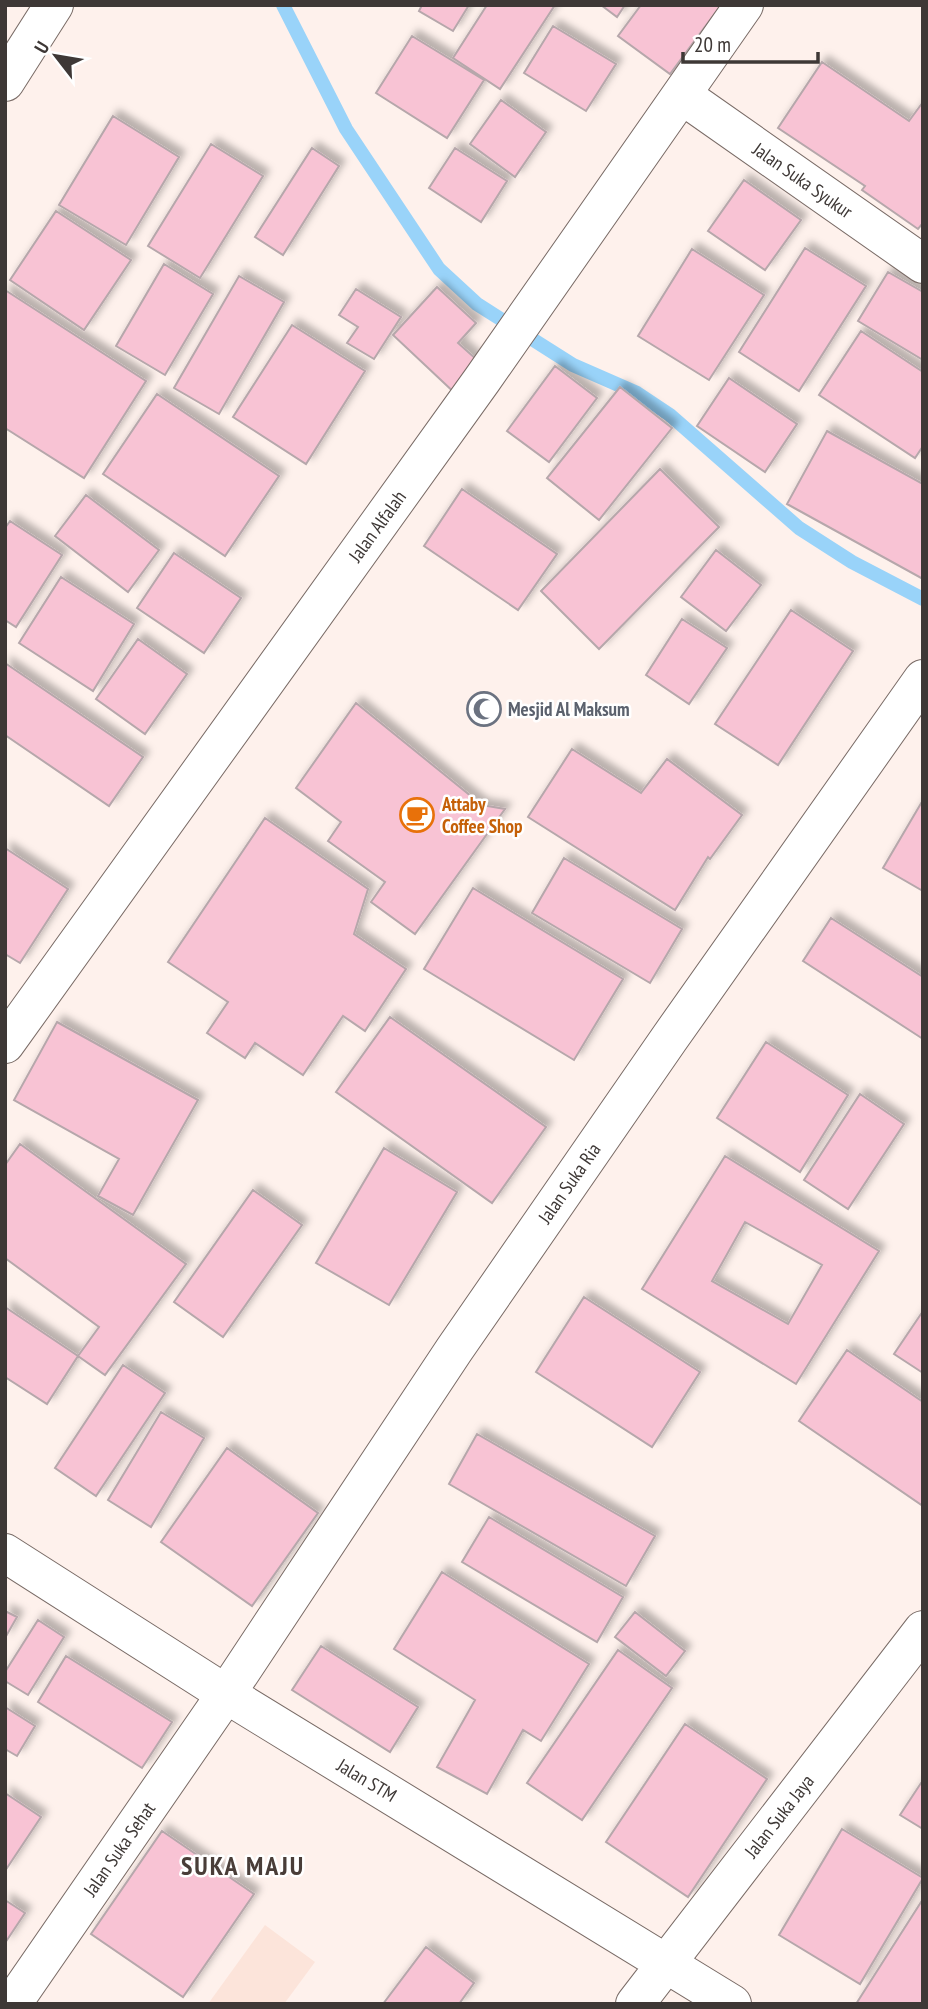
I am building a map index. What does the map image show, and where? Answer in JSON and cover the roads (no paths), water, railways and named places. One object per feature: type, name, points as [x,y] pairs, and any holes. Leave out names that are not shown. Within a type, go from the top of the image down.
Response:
[{"type":"street","points":[[5,82],[54,5]]},
{"type":"street","name":"Jalan Alfalah","points":[[5,1044],[482,380],[744,5]]},
{"type":"street","name":"Jalan Suka Syukur","points":[[682,95],[923,264]]},
{"type":"street","name":"Jalan Suka Ria","points":[[226,1694],[454,1350],[684,1017],[918,686]]},
{"type":"street","name":"Jalan STM","points":[[5,1553],[226,1694],[732,2004]]},
{"type":"street","name":"Jalan Suka Jaya","points":[[635,2004],[923,1630]]},
{"type":"street","name":"Jalan Suka Sehat","points":[[12,2004],[226,1694]]},
{"type":"waterway","points":[[283,5],[346,129],[439,269],[477,304],[573,365],[637,393],[670,415],[799,528],[852,562],[923,599]]},
{"type":"place","name":"Mesjid Al Maksum","points":[[484,709]]},
{"type":"place","name":"Attaby Coffee Shop","points":[[417,815]]},
{"type":"district","name":"SUKA MAJU","points":[[243,1866]]}]
